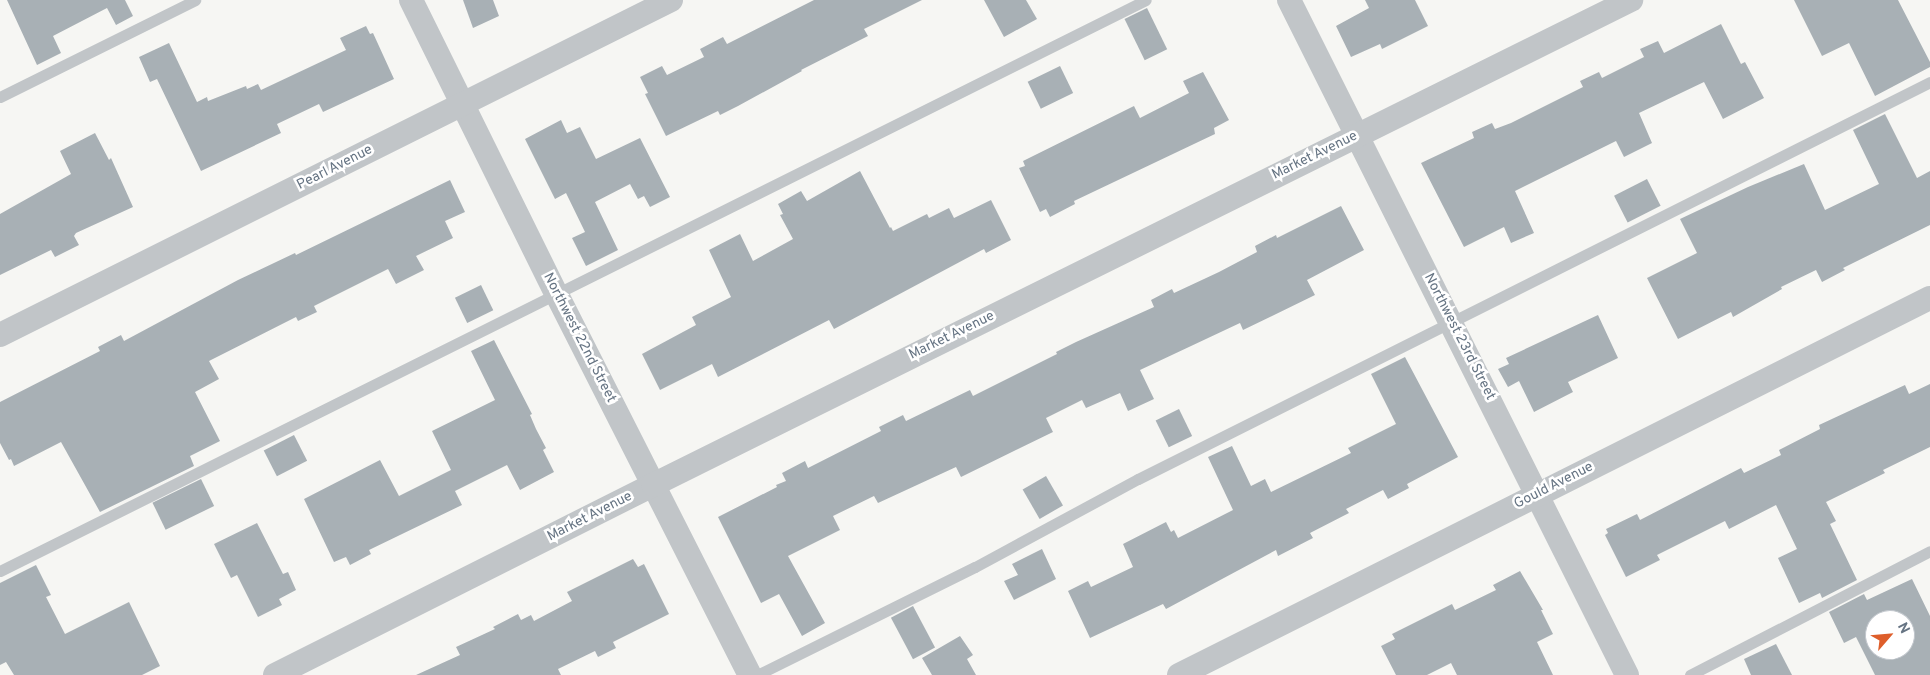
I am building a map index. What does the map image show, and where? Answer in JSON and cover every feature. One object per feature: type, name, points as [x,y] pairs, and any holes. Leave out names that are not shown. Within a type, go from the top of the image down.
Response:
[{"type":"street","name":"Northwest 22nd Street","points":[[411,0],[557,295],[750,675]]},
{"type":"street","name":"Pearl Avenue","points":[[0,336],[671,0]]},
{"type":"street","name":"Northwest 23rd Street","points":[[1290,0],[1628,675]]},
{"type":"street","name":"Market Avenue","points":[[275,675],[653,485],[1631,0]]},
{"type":"street","name":"Gould Avenue","points":[[1179,675],[1930,298]]},
{"type":"lane","points":[[0,97],[195,0]]},
{"type":"lane","points":[[0,571],[1146,0]]},
{"type":"lane","points":[[757,675],[975,567],[1147,474],[1453,323],[1930,82]]},
{"type":"lane","points":[[1690,675],[1930,551]]},
{"type":"building","points":[[7,0],[125,0],[133,16],[116,25],[107,8],[53,36],[61,53],[37,65]]},
{"type":"building","points":[[463,0],[493,0],[499,16],[473,28]]},
{"type":"building","points":[[814,0],[922,0],[864,29],[868,36],[801,70],[738,106],[720,115],[718,111],[666,136],[645,94],[648,93],[640,77],[662,66],[667,75],[704,57],[700,49],[723,37],[727,44]]},
{"type":"building","points":[[984,0],[1026,0],[1037,19],[1004,37]]},
{"type":"building","points":[[1365,0],[1415,0],[1428,26],[1382,49],[1380,44],[1351,57],[1336,26],[1369,8]]},
{"type":"building","points":[[1794,0],[1898,0],[1930,62],[1930,67],[1875,96],[1849,43],[1822,56]]},
{"type":"building","points":[[1147,8],[1167,49],[1145,60],[1125,19]]},
{"type":"building","points":[[1721,24],[1741,64],[1745,62],[1764,98],[1723,119],[1704,82],[1639,113],[1652,143],[1624,157],[1616,141],[1515,191],[1534,233],[1511,243],[1504,227],[1464,247],[1421,163],[1474,138],[1472,132],[1492,123],[1495,129],[1511,123],[1583,87],[1580,81],[1599,72],[1602,78],[1644,57],[1640,49],[1658,41],[1664,53]]},
{"type":"building","points":[[366,26],[370,34],[373,33],[394,79],[323,112],[319,104],[277,124],[281,133],[201,171],[157,79],[150,82],[139,57],[169,43],[197,102],[207,97],[208,101],[246,86],[247,89],[258,84],[261,90],[346,50],[340,38]]},
{"type":"building","points":[[1060,66],[1073,93],[1041,109],[1028,82]]},
{"type":"building","points":[[1203,72],[1229,120],[1214,128],[1215,134],[1074,201],[1075,204],[1050,217],[1046,209],[1040,212],[1019,168],[1025,166],[1023,161],[1134,106],[1140,118],[1189,93],[1183,81]]},
{"type":"building","points":[[1885,114],[1917,178],[1930,171],[1930,225],[1843,268],[1845,270],[1822,282],[1816,270],[1781,287],[1782,289],[1733,317],[1731,312],[1678,339],[1647,278],[1697,253],[1680,219],[1748,187],[1804,164],[1825,210],[1879,184],[1853,130]]},
{"type":"building","points":[[561,120],[567,133],[580,127],[596,159],[640,138],[670,197],[650,207],[644,196],[638,199],[630,184],[595,202],[618,250],[586,266],[572,238],[585,232],[566,193],[555,199],[525,139]]},
{"type":"building","points":[[95,133],[109,160],[111,158],[133,207],[76,233],[74,236],[79,245],[55,257],[51,250],[0,275],[0,214],[71,174],[60,151]]},
{"type":"building","points":[[860,171],[893,231],[927,214],[929,218],[949,208],[954,218],[991,200],[1011,240],[986,253],[984,249],[834,329],[829,320],[718,377],[712,364],[660,390],[642,354],[696,325],[692,317],[731,297],[709,250],[740,234],[753,261],[793,239],[780,215],[783,214],[778,204],[801,191],[807,201]]},
{"type":"building","points":[[1647,179],[1661,206],[1628,223],[1614,196]]},
{"type":"building","points":[[450,180],[465,212],[445,221],[453,238],[416,256],[424,270],[396,284],[388,269],[314,306],[317,312],[298,321],[296,317],[209,361],[219,379],[195,392],[220,441],[190,456],[194,466],[100,512],[61,442],[14,466],[11,459],[9,460],[0,443],[0,402],[100,351],[98,347],[121,335],[124,341],[238,280],[295,253],[296,255]]},
{"type":"building","points":[[1341,206],[1364,250],[1307,280],[1315,295],[1243,330],[1240,323],[1140,370],[1154,399],[1128,411],[1120,393],[1086,408],[1082,400],[1046,418],[1053,432],[961,477],[956,467],[878,503],[874,496],[833,516],[840,530],[788,556],[825,623],[802,636],[779,594],[761,603],[718,517],[786,481],[782,473],[805,461],[808,468],[881,431],[879,427],[903,415],[906,421],[970,390],[973,396],[1057,354],[1056,352],[1076,342],[1154,307],[1151,300],[1172,289],[1174,293],[1219,272],[1257,252],[1255,246],[1276,235],[1277,238]]},
{"type":"building","points":[[481,285],[493,310],[467,323],[455,298]]},
{"type":"building","points":[[1598,315],[1618,358],[1568,382],[1573,392],[1534,412],[1519,381],[1508,387],[1498,369],[1509,364],[1506,358]]},
{"type":"building","points":[[494,340],[532,414],[530,415],[546,448],[543,450],[554,472],[520,490],[507,465],[455,491],[462,505],[369,550],[371,554],[350,565],[346,557],[334,562],[304,499],[380,460],[399,496],[451,470],[432,431],[495,400],[471,351]]},
{"type":"building","points":[[1405,357],[1458,457],[1407,484],[1409,488],[1388,499],[1383,490],[1346,509],[1349,513],[1310,533],[1313,538],[1278,556],[1276,550],[1166,609],[1163,604],[1090,638],[1068,591],[1088,581],[1091,587],[1133,567],[1123,544],[1166,522],[1171,532],[1174,530],[1178,538],[1233,510],[1208,457],[1232,446],[1251,486],[1265,479],[1271,492],[1351,453],[1348,448],[1396,424],[1371,374]]},
{"type":"building","points":[[1930,384],[1930,447],[1883,470],[1885,473],[1826,502],[1836,521],[1830,524],[1857,580],[1822,598],[1820,593],[1799,603],[1778,558],[1797,549],[1776,505],[1729,529],[1725,521],[1657,555],[1660,560],[1626,577],[1605,535],[1608,533],[1606,529],[1637,514],[1640,520],[1741,468],[1744,473],[1781,455],[1779,450],[1820,429],[1819,425],[1905,385],[1909,394]]},
{"type":"building","points":[[1179,409],[1192,436],[1169,447],[1156,420]]},
{"type":"building","points":[[294,435],[307,461],[277,476],[264,450]]},
{"type":"building","points":[[1046,476],[1063,505],[1040,519],[1023,490]]},
{"type":"building","points":[[201,479],[214,506],[166,530],[152,503]]},
{"type":"building","points":[[257,523],[283,574],[288,572],[296,590],[279,599],[282,605],[258,617],[237,575],[231,578],[214,544]]},
{"type":"building","points":[[1042,549],[1056,579],[1014,600],[1004,581],[1018,575],[1012,564]]},
{"type":"building","points":[[633,559],[638,567],[644,564],[669,614],[613,642],[616,648],[598,657],[595,651],[558,669],[561,675],[416,675],[460,655],[456,647],[495,629],[493,627],[518,614],[521,620],[531,615],[534,621],[572,601],[567,592]]},
{"type":"building","points":[[36,565],[51,595],[46,597],[65,634],[129,602],[160,666],[142,675],[14,675],[6,662],[0,665],[0,583]]},
{"type":"building","points":[[1520,571],[1543,610],[1541,610],[1553,634],[1537,642],[1553,675],[1457,675],[1451,663],[1427,675],[1396,675],[1381,646],[1395,639],[1392,634],[1452,604],[1455,610],[1496,590],[1493,585]]},
{"type":"building","points":[[1912,579],[1930,616],[1930,675],[1875,675],[1868,660],[1915,660],[1915,610],[1865,610],[1865,655],[1856,637],[1844,643],[1829,612],[1864,594],[1867,600]]},
{"type":"building","points":[[913,606],[935,647],[913,659],[891,618]]},
{"type":"building","points":[[960,636],[973,655],[967,659],[976,675],[932,675],[922,658]]},
{"type":"building","points":[[1776,644],[1792,675],[1751,675],[1744,659]]}]
